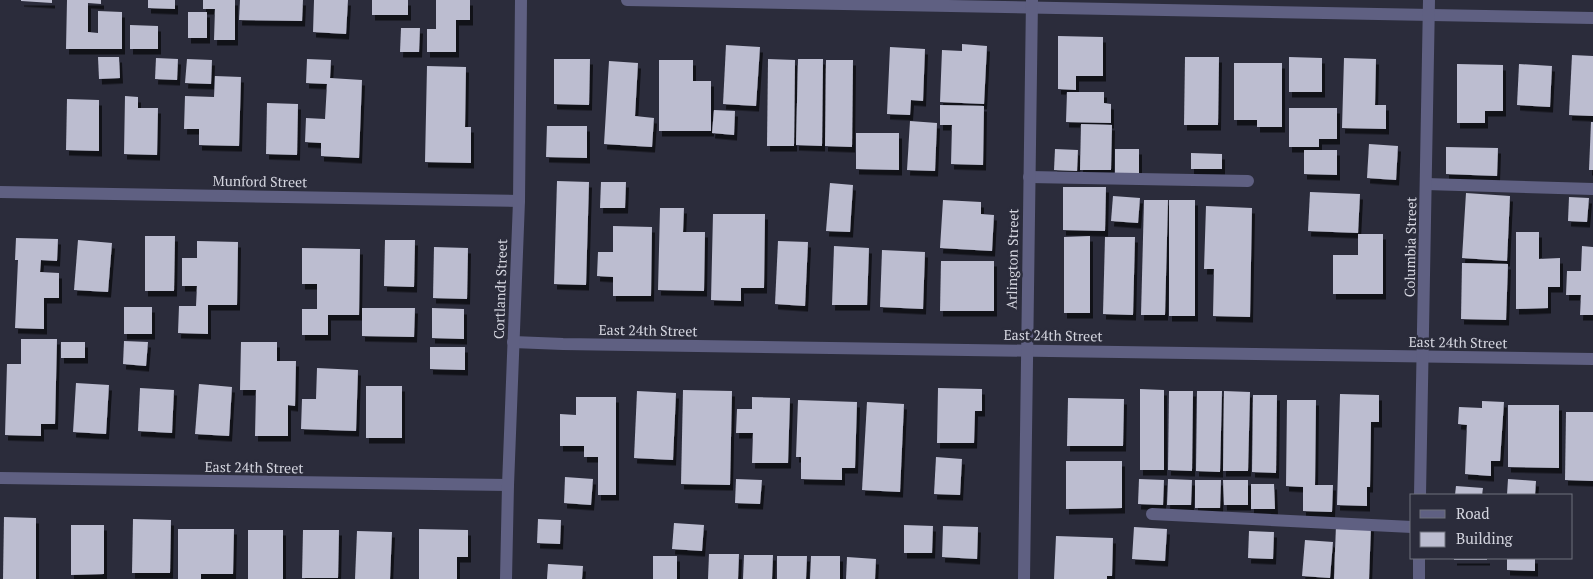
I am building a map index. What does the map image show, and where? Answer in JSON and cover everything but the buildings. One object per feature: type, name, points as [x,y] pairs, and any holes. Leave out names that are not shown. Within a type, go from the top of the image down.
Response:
[{"type":"street","name":"Cortlandt Street","points":[[506,579],[519,201],[521,0]]},
{"type":"street","points":[[627,0],[1032,4],[1593,18]]},
{"type":"street","name":"Columbia Street","points":[[1420,494],[1429,0]]},
{"type":"street","name":"Arlington Street","points":[[1024,579],[1032,4]]},
{"type":"street","points":[[1029,177],[1248,181]]},
{"type":"street","points":[[1426,184],[1593,189]]},
{"type":"street","name":"Munford Street","points":[[0,192],[519,201]]},
{"type":"street","name":"East 24th Street","points":[[513,342],[1593,359]]},
{"type":"street","name":"East 24th Street","points":[[0,478],[508,485]]},
{"type":"street","points":[[1152,514],[1410,527]]},
{"type":"street","points":[[1419,559],[1419,579]]}]
